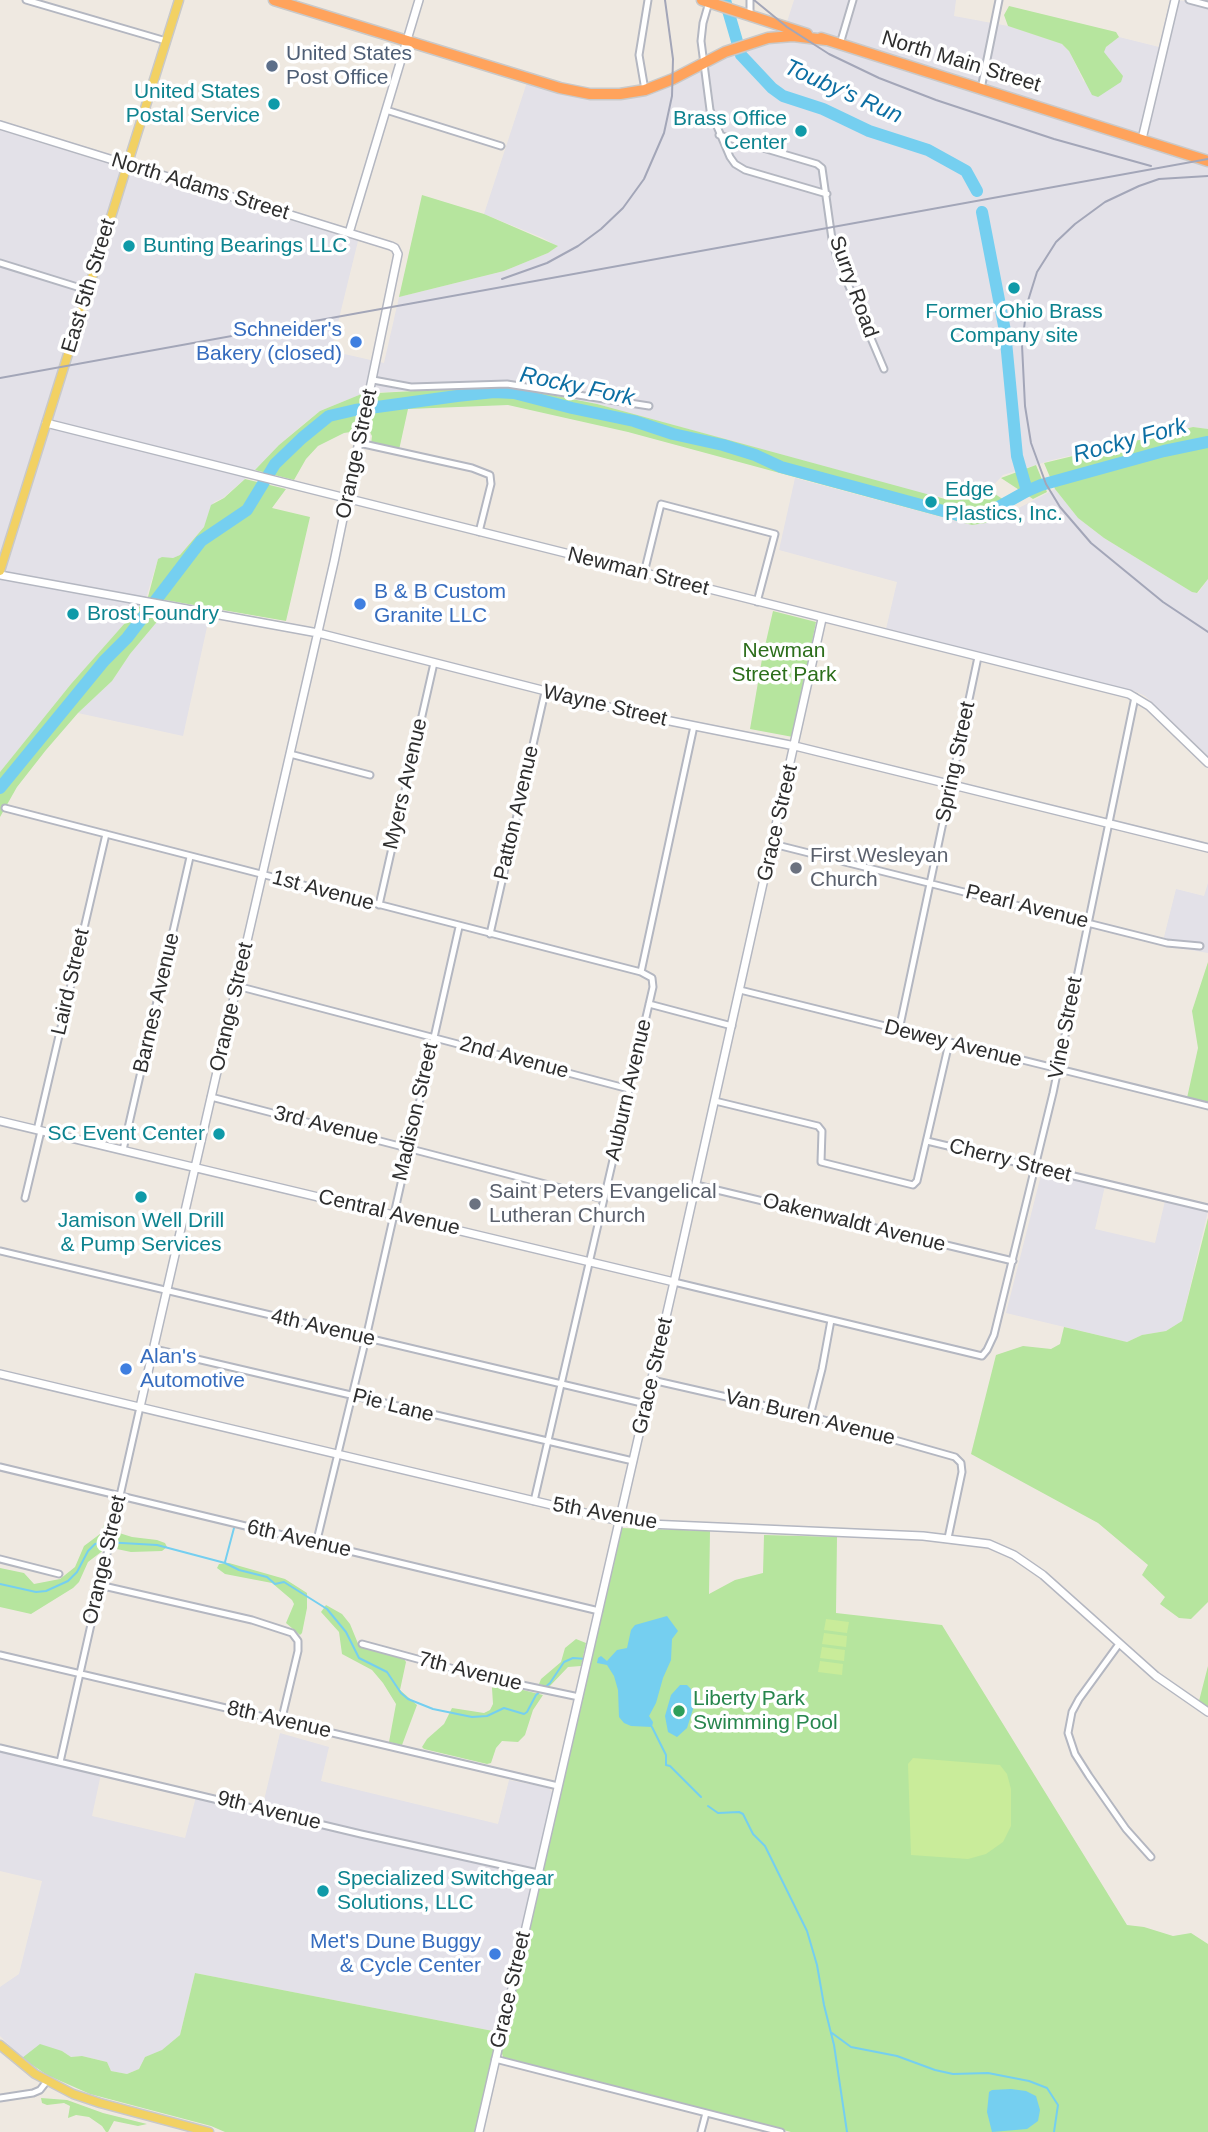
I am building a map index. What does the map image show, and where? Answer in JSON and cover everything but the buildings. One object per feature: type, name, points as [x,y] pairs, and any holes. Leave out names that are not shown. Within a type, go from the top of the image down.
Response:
[{"type":"highway","points":[[274,0],[580,93],[610,95],[645,90],[744,44],[781,36],[826,40]]},
{"type":"highway","name":"North Main Street","points":[[709,2],[1208,161]]},
{"type":"main road","name":"East 5th Street","points":[[0,573],[179,0]]},
{"type":"main road","points":[[0,2045],[25,2067],[47,2081],[100,2103],[209,2132]]},
{"type":"street","points":[[26,0],[166,41]]},
{"type":"street","points":[[349,233],[419,0]]},
{"type":"street","points":[[645,90],[639,55],[648,0]]},
{"type":"street","points":[[750,0],[750,14]]},
{"type":"street","points":[[840,44],[853,0]]},
{"type":"street","points":[[981,89],[999,0]]},
{"type":"street","points":[[1142,139],[1175,0]]},
{"type":"street","points":[[1189,0],[1208,5]]},
{"type":"street","points":[[709,2],[702,33],[710,110],[730,157],[739,168],[827,194]]},
{"type":"street","points":[[386,110],[501,146]]},
{"type":"street","name":"North Adams Street","points":[[0,125],[391,246],[398,251]]},
{"type":"street","name":"Surry Road","points":[[719,135],[817,164],[822,170],[832,239],[884,369]]},
{"type":"street","name":"Orange Street","points":[[60,1762],[318,633],[373,381],[398,251]]},
{"type":"street","points":[[0,263],[87,290]]},
{"type":"street","points":[[373,381],[411,387],[502,384],[649,406]]},
{"type":"street","name":"Newman Street","points":[[46,423],[1136,696],[1208,763]]},
{"type":"street","points":[[360,439],[489,475],[491,484],[479,532]]},
{"type":"street","points":[[644,573],[661,505],[775,534],[757,602]]},
{"type":"street","name":"Wayne Street","points":[[0,573],[142,602],[318,633],[545,692],[795,746],[1208,848]]},
{"type":"street","name":"Grace Street","points":[[479,2132],[652,1380],[822,619]]},
{"type":"street","name":"Spring Street","points":[[899,1030],[978,657]]},
{"type":"street","name":"Myers Avenue","points":[[379,905],[434,663]]},
{"type":"street","name":"Patton Avenue","points":[[490,934],[545,692]]},
{"type":"street","name":"Vine Street","points":[[982,1356],[992,1341],[1053,1093],[1136,696]]},
{"type":"street","name":"Auburn Avenue","points":[[534,1500],[649,1003],[652,978],[641,972],[694,726]]},
{"type":"street","points":[[290,754],[370,775]]},
{"type":"street","name":"1st Avenue","points":[[5,808],[641,972]]},
{"type":"street","name":"Laird Street","points":[[25,1198],[106,834]]},
{"type":"street","name":"Pearl Avenue","points":[[773,844],[1167,943],[1200,946]]},
{"type":"street","name":"Barnes Avenue","points":[[123,1150],[190,857]]},
{"type":"street","name":"Madison Street","points":[[316,1544],[353,1395],[459,927]]},
{"type":"street","name":"2nd Avenue","points":[[237,986],[629,1089]]},
{"type":"street","name":"Dewey Avenue","points":[[740,990],[1208,1106]]},
{"type":"street","points":[[649,1003],[732,1026]]},
{"type":"street","points":[[927,1141],[949,1043]]},
{"type":"street","name":"3rd Avenue","points":[[211,1097],[603,1199]]},
{"type":"street","name":"Cherry Street","points":[[715,1101],[818,1126],[822,1131],[819,1156],[821,1161],[913,1185],[917,1181],[927,1141],[1208,1208]]},
{"type":"street","name":"Central Avenue","points":[[0,1121],[982,1356]]},
{"type":"street","name":"Oakenwaldt Avenue","points":[[696,1185],[1013,1261]]},
{"type":"street","name":"4th Avenue","points":[[0,1251],[646,1404]]},
{"type":"street","points":[[810,1416],[831,1320]]},
{"type":"street","name":"Pie Lane","points":[[154,1349],[633,1461]]},
{"type":"street","name":"5th Avenue","points":[[0,1374],[619,1521],[948,1538],[989,1544],[1014,1555],[1050,1581],[1156,1676],[1208,1713]]},
{"type":"street","name":"Van Buren Avenue","points":[[652,1380],[810,1416],[950,1455],[959,1460],[962,1466],[948,1538]]},
{"type":"street","name":"6th Avenue","points":[[0,1467],[598,1611]]},
{"type":"street","points":[[0,1559],[59,1574]]},
{"type":"street","points":[[99,1584],[284,1629],[295,1636],[298,1651],[281,1722]]},
{"type":"street","name":"7th Avenue","points":[[362,1644],[536,1689],[579,1697]]},
{"type":"street","points":[[1119,1644],[1079,1699],[1072,1712],[1068,1733],[1073,1749],[1089,1776],[1126,1829],[1151,1857]]},
{"type":"street","name":"8th Avenue","points":[[0,1655],[558,1786]]},
{"type":"street","name":"9th Avenue","points":[[0,1748],[538,1873]]},
{"type":"street","points":[[495,2059],[780,2132]]},
{"type":"street","points":[[0,2098],[33,2094],[47,2081]]},
{"type":"street","points":[[701,2132],[706,2113]]},
{"type":"shaded area","points":[[794,0],[956,0],[954,16],[1008,26],[1062,44],[1069,51],[1084,82],[1106,47],[1119,37],[1159,47],[1170,0],[1208,2],[1208,429],[1193,427],[1052,460],[1003,475],[989,490],[961,500],[928,495],[597,404],[526,390],[490,387],[364,393],[320,411],[306,422],[223,498],[214,502],[204,527],[180,555],[158,559],[147,595],[140,606],[71,684],[0,772],[0,130],[358,241],[331,351],[384,363],[399,297],[504,271],[548,253],[557,246],[484,214],[529,76],[566,88],[623,93],[660,83],[727,46],[761,35],[787,22]]},
{"type":"shaded area","points":[[795,478],[972,525],[992,522],[1055,489],[1078,518],[1104,538],[1192,592],[1198,593],[1208,579],[1208,756],[1145,696],[1137,692],[886,629],[897,582],[779,550]]},
{"type":"shaded area","points":[[166,611],[209,618],[183,736],[78,713],[112,681],[130,654]]},
{"type":"shaded area","points":[[1208,883],[1208,953],[1162,945],[1176,889],[1204,896]]},
{"type":"shaded area","points":[[1042,1171],[1105,1186],[1095,1229],[1155,1243],[1165,1201],[1208,1211],[1182,1321],[1166,1331],[1142,1335],[1127,1342],[1006,1313]]},
{"type":"shaded area","points":[[280,1733],[329,1747],[321,1781],[498,1824],[509,1780],[549,1788],[553,1793],[498,2032],[195,1973],[180,2035],[162,2051],[145,2057],[139,2069],[127,2074],[111,2071],[107,2062],[82,2056],[71,2057],[62,2051],[30,2053],[22,2058],[0,2036],[0,1987],[19,1974],[42,1881],[0,1871],[0,1751],[101,1774],[92,1816],[185,1838],[196,1797],[261,1813]]},
{"type":"green space","points":[[1009,6],[1116,32],[1119,37],[1106,47],[1104,52],[1123,76],[1121,82],[1098,97],[1092,95],[1069,51],[1062,44],[1008,26],[1004,15]]},
{"type":"green space","points":[[422,195],[484,214],[558,246],[548,253],[504,271],[399,297]]},
{"type":"green space","points":[[490,387],[526,390],[597,404],[945,499],[961,500],[989,490],[1016,508],[992,522],[972,525],[628,432],[508,405],[408,409],[399,450],[371,444],[372,436],[369,430],[377,393]]},
{"type":"green space","points":[[364,393],[357,431],[344,433],[318,446],[306,459],[294,480],[255,470],[279,445],[320,411]]},
{"type":"green space","points":[[1193,427],[1208,429],[1208,579],[1197,593],[1104,538],[1078,518],[1055,489],[1044,463]]},
{"type":"green space","points":[[1036,465],[1047,492],[1033,499],[1001,478]]},
{"type":"green space","points":[[245,479],[286,489],[272,508],[310,517],[286,621],[148,597],[158,559],[180,555],[204,527],[211,505],[224,498]]},
{"type":"green space","points":[[140,606],[166,611],[130,654],[112,681],[78,713],[46,750],[17,787],[0,817],[0,772],[71,684]]},
{"type":"green space","name":"Newman Street Park","points":[[773,611],[816,622],[793,737],[750,729]]},
{"type":"green space","points":[[1208,962],[1208,1104],[1187,1098],[1198,1048],[1192,1011]]},
{"type":"green space","points":[[1208,1218],[1208,1602],[1191,1619],[1179,1618],[1160,1604],[1165,1597],[1142,1575],[1148,1565],[1098,1523],[971,1454],[996,1355],[1023,1346],[1051,1349],[1060,1344],[1064,1327],[1127,1342],[1142,1335],[1166,1331],[1182,1321]]},
{"type":"green space","points":[[115,1500],[105,1549],[88,1562],[79,1582],[73,1588],[31,1614],[0,1607],[0,1568],[24,1573],[34,1584],[60,1579],[75,1567],[84,1546],[100,1534]]},
{"type":"green space","points":[[622,1528],[710,1531],[709,1594],[735,1580],[763,1573],[764,1535],[837,1537],[836,1613],[942,1625],[1127,1925],[1173,1936],[1191,1933],[1208,1944],[1208,2132],[791,2132],[503,2057],[501,2050]]},
{"type":"green space","points":[[116,1532],[157,1540],[165,1543],[167,1547],[162,1551],[131,1552],[112,1548]]},
{"type":"green space","points":[[229,1563],[285,1579],[307,1593],[302,1633],[300,1635],[286,1623],[294,1604],[292,1600],[272,1583],[225,1574],[217,1568],[219,1564]]},
{"type":"green space","points":[[326,1605],[342,1614],[350,1624],[359,1646],[404,1659],[406,1662],[400,1690],[417,1705],[402,1745],[389,1742],[396,1704],[372,1670],[342,1654],[339,1632],[321,1612]]},
{"type":"green space","points":[[826,1619],[849,1622],[847,1633],[824,1630]]},
{"type":"green space","points":[[824,1633],[847,1636],[846,1647],[822,1644]]},
{"type":"green space","points":[[576,1639],[586,1643],[581,1666],[568,1667],[549,1687],[539,1684],[541,1679],[561,1662],[565,1648]]},
{"type":"green space","points":[[822,1647],[845,1650],[844,1661],[820,1658]]},
{"type":"green space","points":[[820,1661],[843,1664],[842,1675],[818,1672]]},
{"type":"green space","points":[[1208,1666],[1208,1708],[1199,1701]]},
{"type":"green space","points":[[495,1683],[543,1695],[533,1710],[525,1735],[518,1742],[502,1741],[496,1748],[491,1763],[487,1764],[422,1747],[444,1724],[452,1708],[484,1713],[490,1710]]},
{"type":"green space","points":[[913,1758],[1000,1765],[1007,1774],[1011,1789],[1011,1826],[1003,1842],[986,1854],[968,1859],[911,1855],[908,1764]]},
{"type":"green space","points":[[195,1973],[498,2032],[476,2132],[225,2132],[90,2094],[47,2075],[22,2058],[40,2044],[71,2057],[82,2056],[107,2062],[111,2071],[127,2074],[139,2069],[145,2057],[162,2050],[180,2035]]},
{"type":"green space","points":[[41,2098],[67,2100],[103,2113],[147,2124],[138,2126],[114,2121],[106,2132],[89,2117],[76,2115],[68,2118],[70,2106],[64,2103],[47,2105],[42,2103]]},
{"type":"water","points":[[667,1616],[678,1631],[672,1639],[671,1660],[649,1716],[653,1722],[652,1727],[631,1726],[619,1717],[618,1690],[614,1676],[607,1665],[597,1663],[598,1658],[601,1656],[607,1661],[617,1650],[627,1648],[631,1630],[635,1625]]},
{"type":"water","name":"Liberty Park Swimming Pool","points":[[680,1685],[687,1685],[691,1689],[694,1706],[687,1728],[677,1737],[668,1732],[665,1716],[671,1695]]},
{"type":"water","points":[[1011,2089],[1026,2091],[1036,2096],[1040,2110],[1038,2121],[1027,2129],[992,2132],[987,2112],[989,2092]]},
{"type":"waterway","name":"Touby's Run","points":[[725,0],[741,55],[772,88],[783,96],[823,109],[869,131],[928,150],[966,171],[977,191]]},
{"type":"waterway","name":"Touby's Run","points":[[982,212],[1005,331],[1017,456],[1027,491]]},
{"type":"waterway","name":"Rocky Fork","points":[[0,788],[104,661],[127,638],[201,541],[247,510],[275,464],[329,416],[457,396],[514,393],[634,421],[755,455],[781,467],[958,515],[973,516],[984,515],[1041,485],[1164,451],[1208,442]]},
{"type":"waterway","points":[[225,1562],[234,1528]]},
{"type":"waterway","points":[[0,1584],[36,1592],[46,1591],[68,1581],[77,1572],[88,1551],[95,1544],[104,1542],[157,1545],[225,1563],[239,1570],[267,1577],[275,1584],[284,1582],[327,1609],[346,1632],[359,1658],[387,1672],[408,1699],[433,1709],[472,1717],[487,1716],[504,1708],[524,1714],[564,1662],[573,1658],[586,1659]]},
{"type":"waterway","points":[[652,1727],[666,1755],[666,1765],[701,1797]]},
{"type":"waterway","points":[[708,1806],[718,1813],[743,1814],[753,1834],[765,1846],[807,1931],[834,2045],[847,2132]]},
{"type":"waterway","points":[[832,2033],[851,2047],[897,2056],[935,2070],[953,2074],[988,2073],[1029,2081],[1047,2088],[1058,2105],[1054,2132]]},
{"type":"railway","points":[[502,279],[547,263],[578,246],[623,208],[644,179],[664,133],[672,96],[673,59],[665,0]]},
{"type":"railway","points":[[754,0],[787,27],[829,54],[879,78],[1054,139],[1151,166]]},
{"type":"railway","points":[[0,378],[1208,159]]},
{"type":"railway","points":[[1208,176],[1159,179],[1139,186],[1105,202],[1075,224],[1056,242],[1037,272],[1027,304],[1022,345],[1025,406],[1031,443],[1046,484],[1060,507],[1091,543],[1163,602],[1208,632]]},
{"type":"place","name":"United States Post Office","points":[[272,66]]},
{"type":"place","name":"United States Postal Service","points":[[274,104]]},
{"type":"place","name":"Brass Office Center","points":[[801,131]]},
{"type":"place","name":"Bunting Bearings LLC","points":[[129,246]]},
{"type":"place","name":"Former Ohio Brass Company site","points":[[1014,288]]},
{"type":"place","name":"Schneider's Bakery (closed)","points":[[356,342]]},
{"type":"place","name":"Edge Plastics, Inc.","points":[[931,502]]},
{"type":"place","name":"B & B Custom Granite LLC","points":[[360,604]]},
{"type":"place","name":"Brost Foundry","points":[[73,614]]},
{"type":"place","name":"First Wesleyan Church","points":[[796,868]]},
{"type":"place","name":"SC Event Center","points":[[219,1134]]},
{"type":"place","name":"Jamison Well Drill & Pump Services","points":[[141,1197]]},
{"type":"place","name":"Saint Peters Evangelical Lutheran Church","points":[[475,1204]]},
{"type":"place","name":"Alan's Automotive","points":[[126,1369]]},
{"type":"place","name":"Liberty Park Swimming Pool","points":[[679,1711]]},
{"type":"place","name":"Specialized Switchgear Solutions, LLC","points":[[323,1891]]},
{"type":"place","name":"Met's Dune Buggy & Cycle Center","points":[[495,1954]]}]
